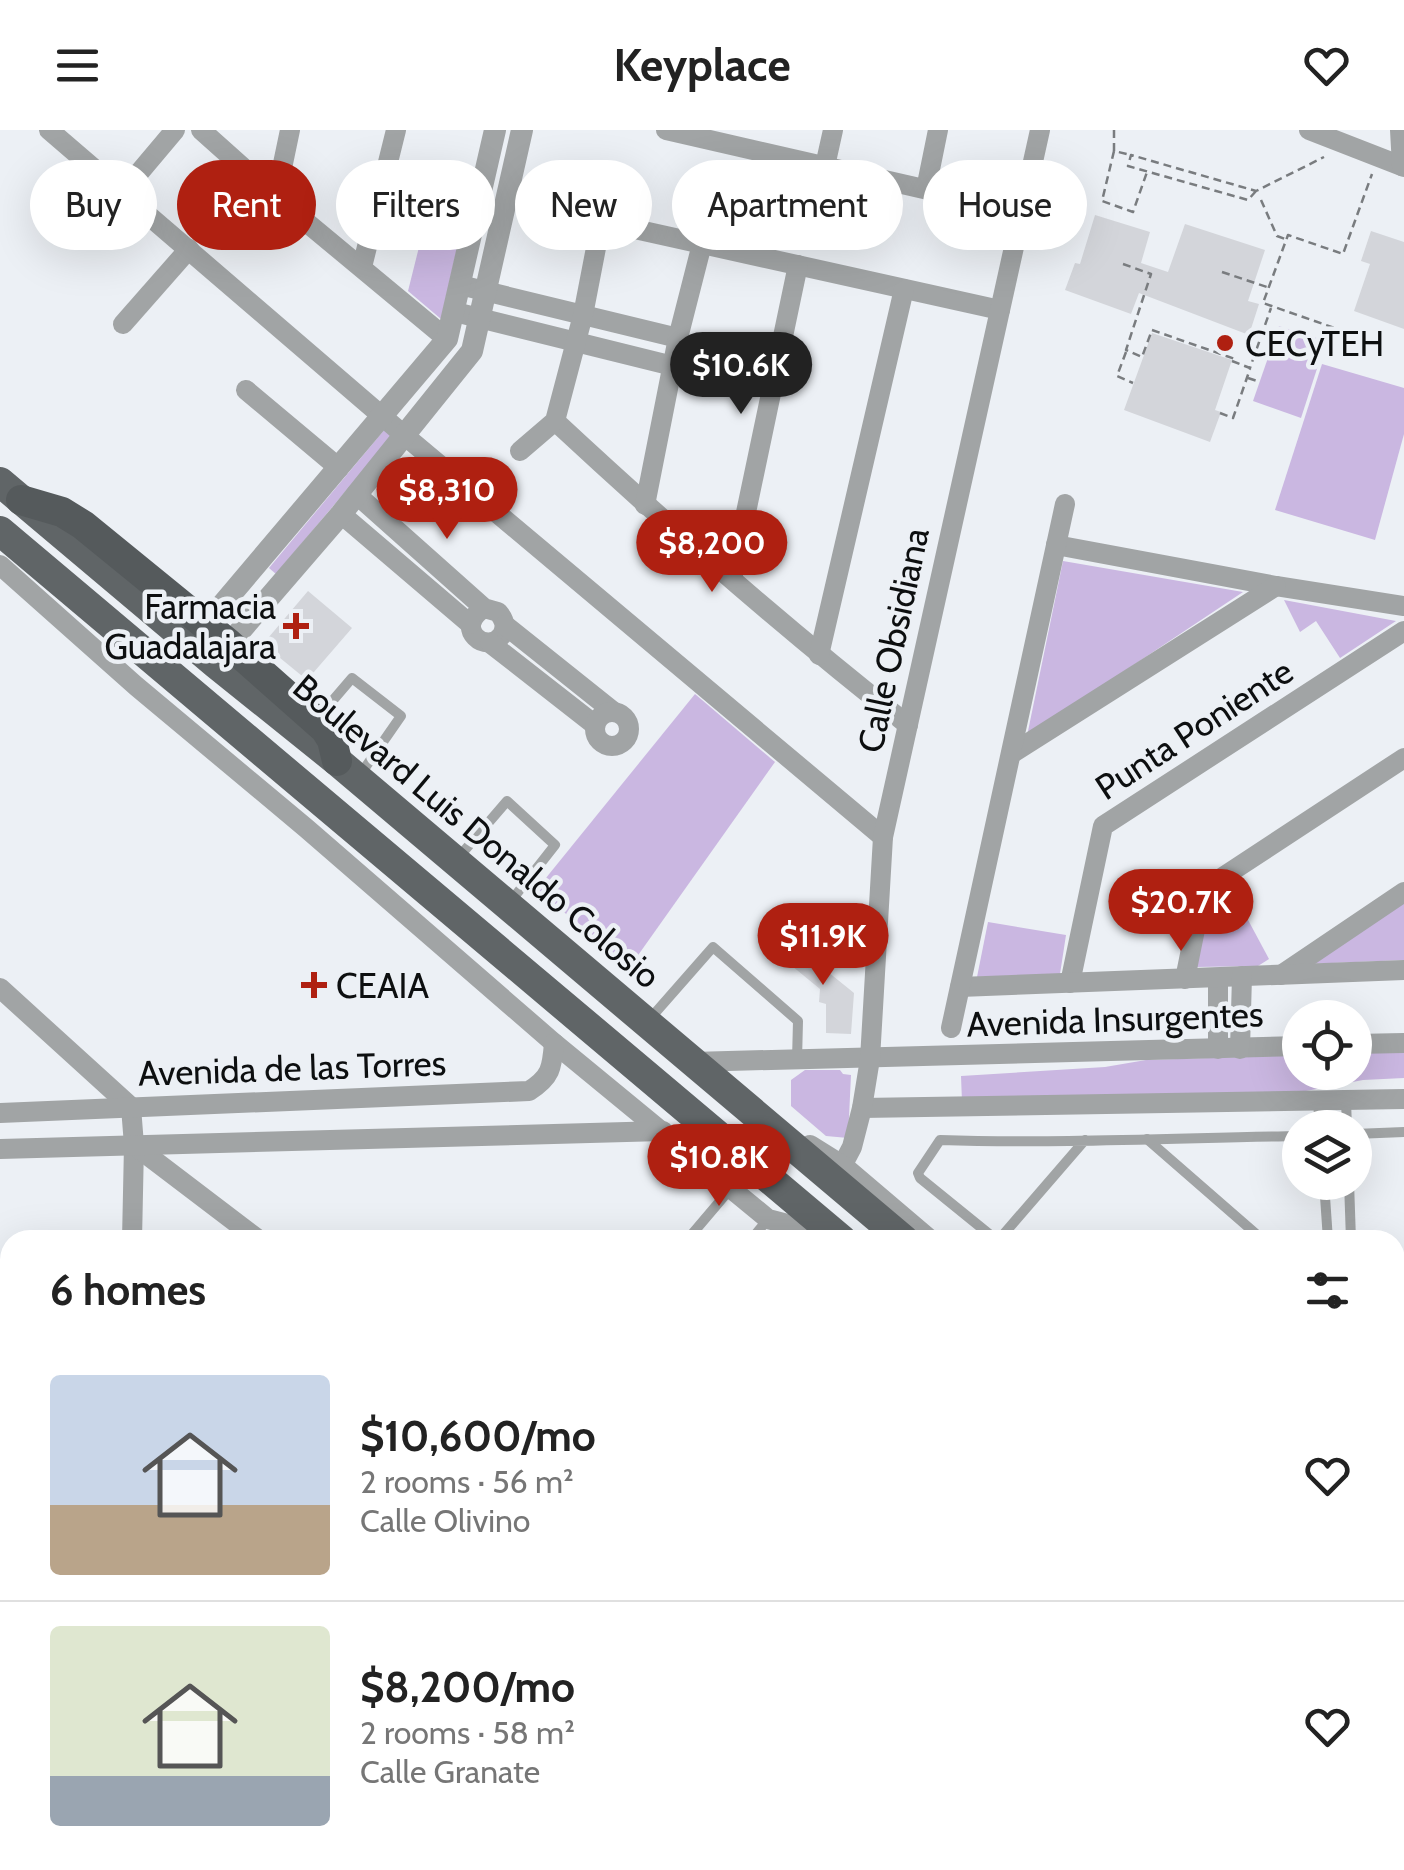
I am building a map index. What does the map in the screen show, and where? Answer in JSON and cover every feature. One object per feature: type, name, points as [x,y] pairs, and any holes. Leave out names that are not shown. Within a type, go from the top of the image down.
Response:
[{"type":"highway","points":[[11,491],[83,524],[316,720],[348,770]]},
{"type":"main road","name":"Boulevard Luis Donaldo Colosio","points":[[11,491],[892,1230]]},
{"type":"main road","points":[[0,531],[820,1230]]},
{"type":"street","points":[[49,130],[84,160]]},
{"type":"street","points":[[150,160],[176,130]]},
{"type":"street","points":[[200,130],[234,160]]},
{"type":"street","points":[[284,160],[290,130]]},
{"type":"street","points":[[362,266],[396,130]]},
{"type":"street","points":[[217,635],[258,563],[448,339],[496,130]]},
{"type":"street","points":[[217,635],[282,583],[472,352],[522,130]]},
{"type":"street","points":[[666,130],[730,137],[805,160]]},
{"type":"street","points":[[826,160],[834,130]]},
{"type":"street","points":[[932,160],[938,130]]},
{"type":"street","name":"Calle Obsidiana","points":[[1033,160],[1040,130]]},
{"type":"street","points":[[1309,130],[1403,166],[1400,130]]},
{"type":"street","points":[[157,222],[177,239]]},
{"type":"street","points":[[316,229],[448,339]]},
{"type":"street","points":[[123,324],[188,250]]},
{"type":"street","points":[[190,250],[883,837]]},
{"type":"street","points":[[520,450],[555,421],[596,250]]},
{"type":"street","points":[[645,505],[678,338],[700,250]]},
{"type":"street","points":[[728,250],[1000,310]]},
{"type":"street","name":"Calle Obsidiana","points":[[842,1166],[852,1147],[870,1059],[883,837],[1012,250]]},
{"type":"street","points":[[732,579],[798,266]]},
{"type":"street","points":[[460,285],[678,338]]},
{"type":"street","points":[[818,655],[904,289]]},
{"type":"street","points":[[454,312],[673,366]]},
{"type":"street","points":[[246,390],[338,468]]},
{"type":"street","points":[[555,421],[818,655],[908,725]]},
{"type":"street","points":[[356,494],[477,616]]},
{"type":"street","points":[[951,1028],[1065,504]]},
{"type":"street","points":[[341,514],[477,616],[498,612],[505,625],[622,715],[630,729],[628,737],[615,746],[606,746],[595,726],[599,718],[614,712]]},
{"type":"street","points":[[1056,545],[1404,606]]},
{"type":"street","points":[[258,563],[282,583]]},
{"type":"street","points":[[0,564],[136,686],[554,1043],[768,1219],[804,1230]]},
{"type":"street","points":[[1011,754],[1276,586]]},
{"type":"street","points":[[477,616],[471,632],[482,642],[490,642],[503,633],[505,625]]},
{"type":"street","name":"Punta Poniente","points":[[1070,983],[1103,826],[1404,631]]},
{"type":"street","points":[[490,642],[595,726]]},
{"type":"street","points":[[1186,979],[1203,890],[1404,758]]},
{"type":"street","points":[[1280,975],[1404,892]]},
{"type":"street","points":[[960,988],[1404,970]]},
{"type":"street","points":[[1240,1049],[1242,976]]},
{"type":"street","points":[[1218,978],[1218,1049]]},
{"type":"street","points":[[0,988],[131,1106],[132,1230]]},
{"type":"street","points":[[1372,1043],[1404,1042]]},
{"type":"street","name":"Avenida de las Torres","points":[[0,1113],[529,1091],[546,1080],[554,1043]]},
{"type":"street","name":"Avenida Insurgentes","points":[[692,1062],[1282,1047]]},
{"type":"street","points":[[862,1108],[1404,1099]]},
{"type":"street","points":[[750,1109],[842,1166],[916,1230]]},
{"type":"street","points":[[0,1149],[663,1131]]},
{"type":"street","points":[[134,1145],[246,1230]]},
{"type":"lane","points":[[316,720],[352,678],[401,716],[348,770]]},
{"type":"lane","points":[[456,861],[507,800],[556,845],[508,906]]},
{"type":"lane","points":[[647,1022],[713,947],[798,1022],[797,1060]]},
{"type":"lane","points":[[1346,1101],[1346,1110]]},
{"type":"lane","points":[[1318,1102],[1319,1110]]},
{"type":"lane","points":[[1372,1133],[1404,1132]]},
{"type":"lane","points":[[984,1230],[920,1178],[918,1173],[940,1140],[1040,1142],[1282,1136]]},
{"type":"lane","points":[[1146,1139],[1252,1230]]},
{"type":"lane","points":[[1007,1230],[1085,1140]]},
{"type":"lane","points":[[695,1230],[732,1187]]},
{"type":"lane","points":[[1325,1200],[1327,1230]]},
{"type":"lane","points":[[1349,1200],[1350,1230]]},
{"type":"lane","points":[[759,1230],[768,1219]]},
{"type":"path","points":[[1114,130],[1114,151],[1102,201],[1134,212],[1147,171]]},
{"type":"path","points":[[1131,155],[1128,166],[1248,200],[1256,191],[1347,145]]},
{"type":"path","points":[[1114,151],[1256,191]]},
{"type":"path","points":[[1346,332],[1263,303],[1288,235],[1342,256],[1378,156]]},
{"type":"path","points":[[1260,200],[1277,236],[1286,240]]},
{"type":"path","points":[[1123,264],[1151,274],[1117,376],[1133,382]]},
{"type":"path","points":[[1222,272],[1269,288]]},
{"type":"path","points":[[1220,413],[1233,418],[1272,306]]},
{"type":"path","points":[[1126,350],[1142,357],[1152,330],[1236,359],[1233,362],[1250,368]]},
{"type":"path","points":[[1247,377],[1260,382]]},
{"type":"shaded area","points":[[418,250],[457,250],[441,319],[408,291]]},
{"type":"shaded area","points":[[1279,326],[1326,341],[1301,418],[1253,401]]},
{"type":"shaded area","points":[[1322,364],[1404,388],[1404,434],[1375,540],[1275,510]]},
{"type":"shaded area","points":[[385,429],[392,436],[276,574],[269,568]]},
{"type":"shaded area","points":[[1063,561],[1243,592],[1027,736]]},
{"type":"shaded area","points":[[1284,600],[1396,621],[1340,658],[1316,621],[1300,632]]},
{"type":"shaded area","points":[[695,694],[775,762],[629,968],[537,889]]},
{"type":"shaded area","points":[[1232,890],[1269,959],[1258,966],[1196,967],[1209,904]]},
{"type":"shaded area","points":[[1404,901],[1404,960],[1308,964]]},
{"type":"shaded area","points":[[988,922],[1066,935],[1060,974],[977,977]]},
{"type":"shaded area","points":[[1404,1051],[1404,1078],[1372,1080],[1372,1052]]},
{"type":"shaded area","points":[[1282,1056],[1282,1090],[1311,1090],[962,1102],[961,1076],[1105,1067],[1146,1060]]},
{"type":"shaded area","points":[[805,1070],[840,1070],[851,1075],[848,1138],[826,1136],[791,1106],[791,1080]]},
{"type":"building","points":[[1095,215],[1150,232],[1141,263],[1168,272],[1185,224],[1265,250],[1248,301],[1259,304],[1249,335],[1139,293],[1131,314],[1065,290],[1075,263],[1080,264],[1087,250]]},
{"type":"building","points":[[1371,231],[1404,242],[1404,329],[1354,311],[1370,264],[1361,261]]},
{"type":"building","points":[[1152,333],[1232,360],[1215,410],[1221,412],[1210,442],[1124,410]]},
{"type":"building","points":[[308,591],[352,628],[307,680],[263,644]]},
{"type":"building","points":[[786,938],[854,993],[851,1034],[826,1033],[826,1004],[819,1002],[820,989],[775,952]]},
{"type":"place","name":"CECyTEH","points":[[1225,343]]},
{"type":"place","name":"Farmacia Guadalajara","points":[[296,626]]},
{"type":"place","name":"CEAIA","points":[[314,985]]}]
